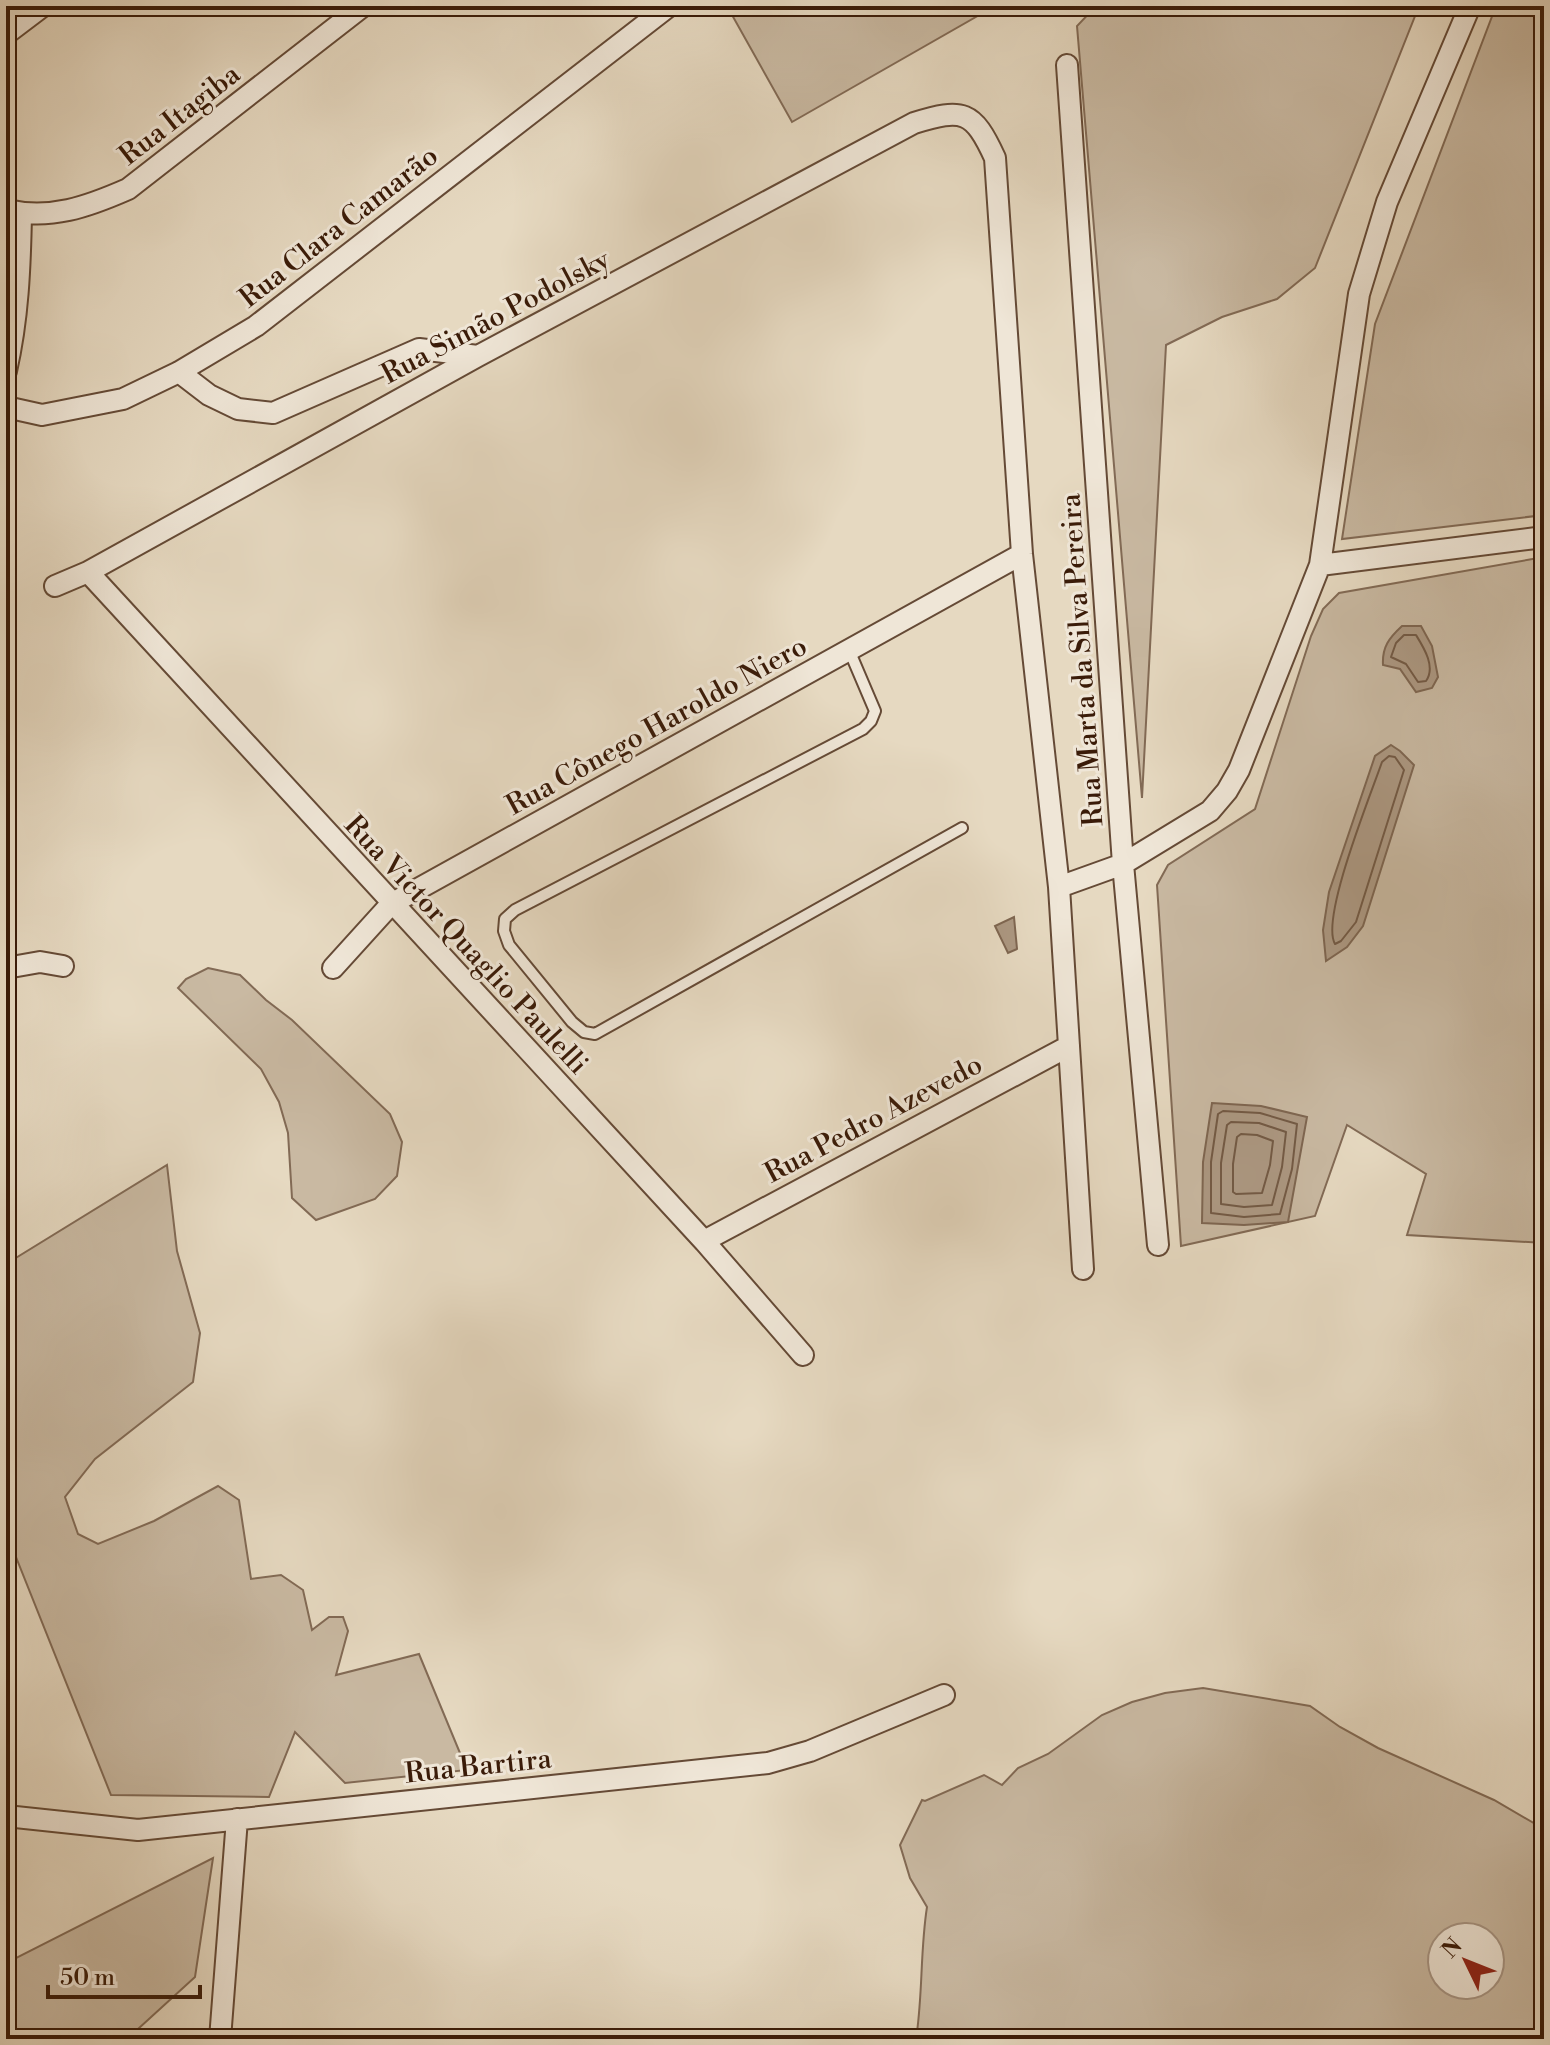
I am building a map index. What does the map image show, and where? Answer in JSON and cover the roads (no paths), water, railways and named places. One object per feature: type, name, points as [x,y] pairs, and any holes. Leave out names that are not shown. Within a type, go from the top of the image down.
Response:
[{"type":"street","points":[[6,34],[43,6]]},
{"type":"street","name":"Rua Itagiba","points":[[14,212],[53,213],[87,208],[128,189],[363,6]]},
{"type":"street","points":[[1059,887],[1123,864],[1210,811],[1239,770],[1320,565],[1359,294],[1387,202],[1470,6]]},
{"type":"street","name":"Rua Clara Camarão","points":[[6,407],[42,415],[123,399],[179,372],[256,326],[657,10]]},
{"type":"street","name":"Rua Marta da Silva Pereira","points":[[1068,67],[1123,864],[1158,1245]]},
{"type":"street","name":"Rua Simão Podolsky","points":[[55,586],[88,572],[478,356],[914,123],[947,113],[968,118]]},
{"type":"street","name":"Rua Marta da Silva Pereira","points":[[968,118],[983,131],[995,158],[1022,554],[1059,887],[1083,1269]]},
{"type":"street","points":[[6,371],[13,342],[19,288],[14,212]]},
{"type":"street","points":[[179,372],[209,395],[238,409],[273,413],[419,349],[478,356]]},
{"type":"street","points":[[1320,565],[1544,537]]},
{"type":"street","name":"Rua Cônego Haroldo Niero","points":[[333,968],[391,904],[1022,554]]},
{"type":"street","name":"Rua Victor Quaglio Paulelli","points":[[88,572],[704,1241],[803,1355]]},
{"type":"street","points":[[6,968],[40,962],[63,966]]},
{"type":"street","name":"Rua Pedro Azevedo","points":[[704,1241],[1069,1046]]},
{"type":"street","name":"Rua Bartira","points":[[6,1816],[138,1830],[768,1763],[810,1751],[944,1695]]},
{"type":"street","points":[[220,2039],[237,1819]]},
{"type":"lane","points":[[849,650],[875,711],[863,729],[515,910],[505,919],[504,931],[509,945],[572,1022],[584,1032],[595,1034],[962,828]]},
{"type":"water","points":[[1402,626],[1421,626],[1432,646],[1438,677],[1432,688],[1416,692],[1400,669],[1383,665],[1387,643]]},
{"type":"water","points":[[1391,745],[1414,765],[1363,926],[1347,947],[1326,961],[1323,930],[1329,892],[1375,756]]},
{"type":"water","points":[[1014,917],[1017,949],[1008,953],[995,926]]},
{"type":"water","points":[[1212,1103],[1261,1106],[1307,1117],[1288,1222],[1244,1225],[1202,1223],[1203,1162]]}]
